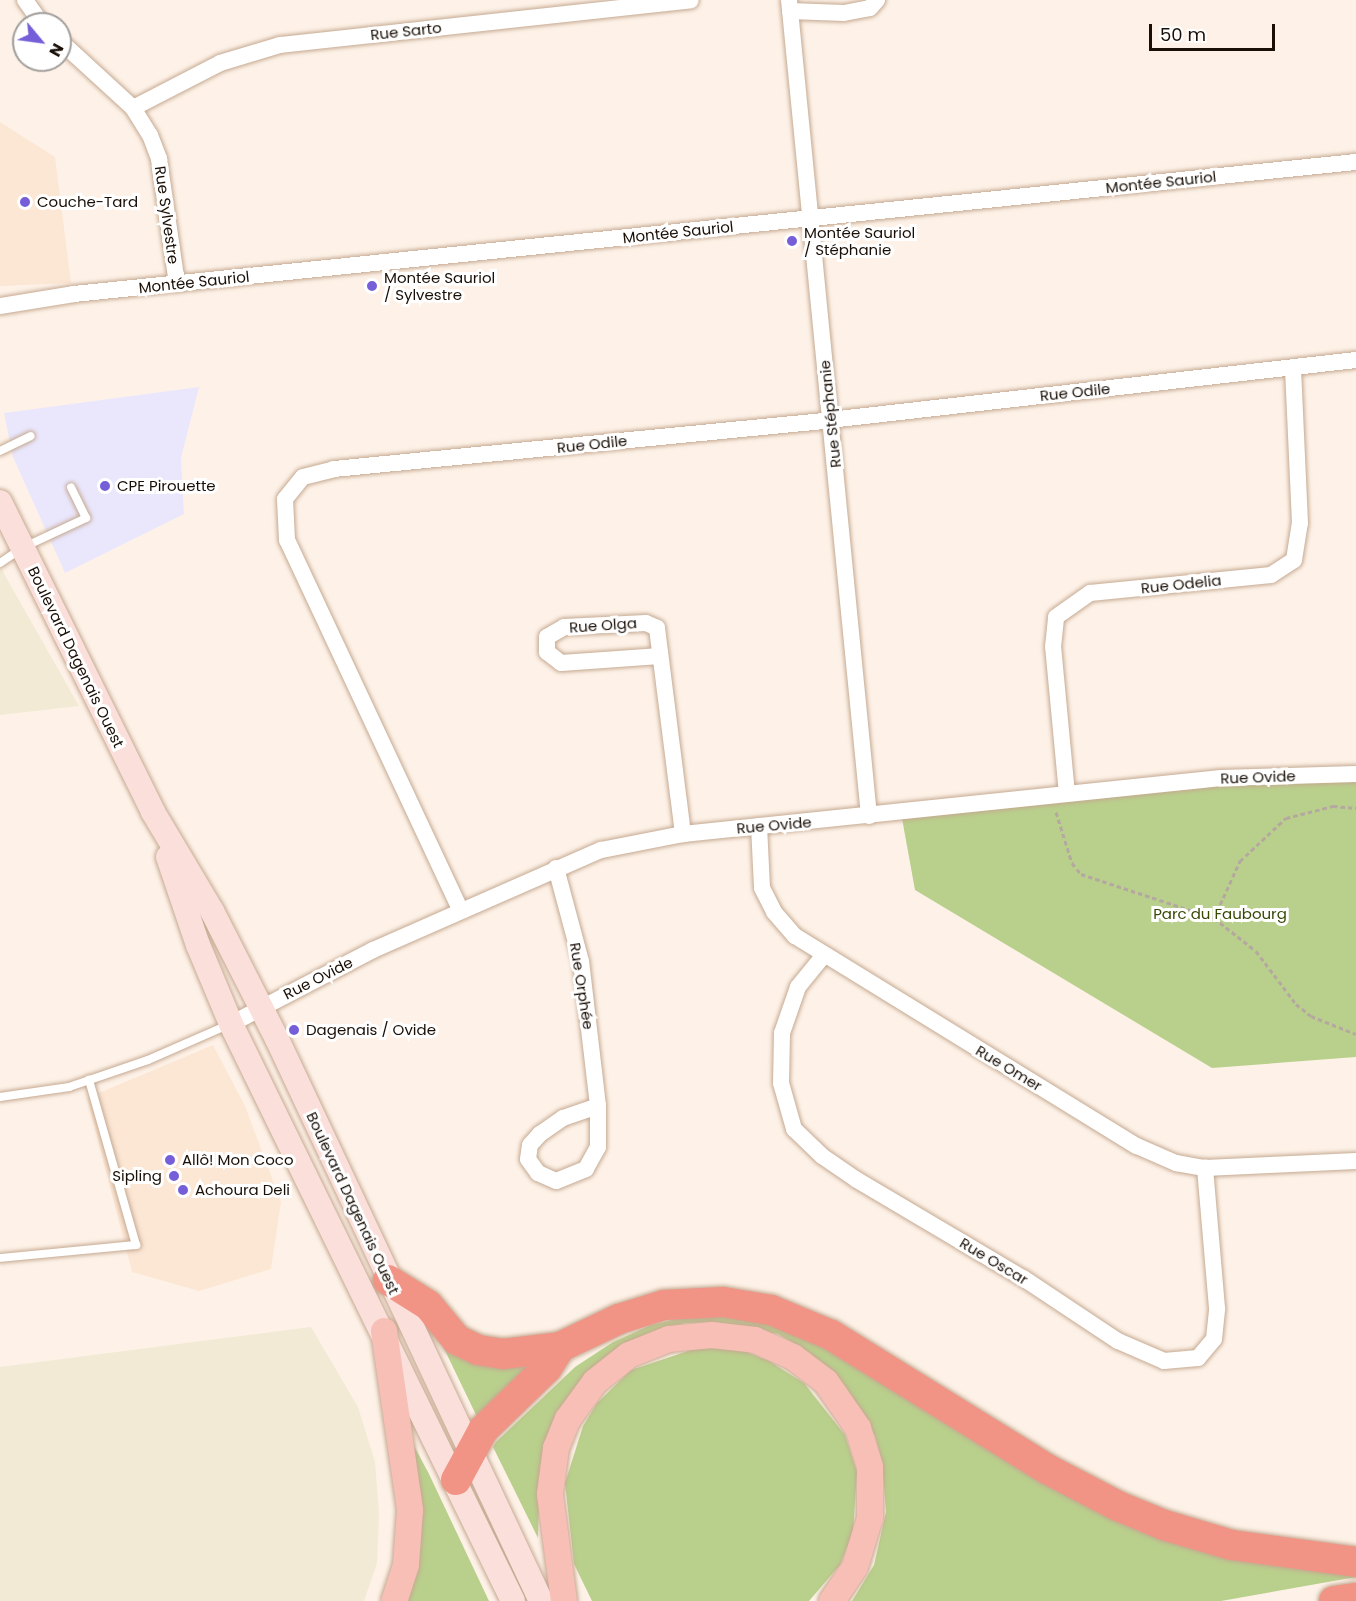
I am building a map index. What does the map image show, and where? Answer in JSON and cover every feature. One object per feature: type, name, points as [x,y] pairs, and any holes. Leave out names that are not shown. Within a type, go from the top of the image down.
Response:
[{"type":"highway","points":[[388,1281],[428,1305],[448,1332],[478,1350],[503,1354],[560,1347],[619,1319],[664,1305],[723,1302],[771,1310],[824,1332],[1047,1470],[1118,1506],[1164,1526],[1232,1545],[1356,1562]]},
{"type":"highway","points":[[456,1480],[469,1452],[483,1430],[547,1368],[560,1347]]},
{"type":"highway","points":[[1334,1601],[1356,1598]]},
{"type":"main road","name":"Boulevard Dagenais Ouest","points":[[0,502],[153,812],[212,911],[260,1007],[541,1601]]},
{"type":"main road","name":"Boulevard Dagenais Ouest","points":[[153,812],[198,945],[231,1024],[384,1331],[513,1601]]},
{"type":"main road","points":[[384,1331],[410,1510],[406,1564],[394,1601]]},
{"type":"main road","points":[[564,1601],[550,1494],[556,1448],[568,1419],[595,1382],[629,1355],[669,1339],[712,1335],[755,1340],[793,1357],[830,1387],[858,1428],[870,1467],[870,1518],[855,1567],[832,1601]]},
{"type":"street","name":"Rue Sarto","points":[[133,108],[220,63],[280,45],[691,0]]},
{"type":"street","name":"Rue Stéphanie","points":[[869,816],[789,5],[844,13],[870,8],[878,0]]},
{"type":"street","name":"Rue Sylvestre","points":[[72,52],[133,108],[159,159],[177,284]]},
{"type":"street","name":"Montée Sauriol","points":[[0,306],[177,284],[1356,162]]},
{"type":"street","name":"Rue Odile","points":[[460,909],[287,540],[285,499],[303,477],[334,469],[830,420],[1356,360]]},
{"type":"street","name":"Rue Odelia","points":[[1059,795],[1053,647],[1056,617],[1089,593],[1270,575],[1294,560],[1300,523],[1293,368]]},
{"type":"street","name":"Rue Olga","points":[[660,656],[561,663],[547,652],[547,637],[564,627],[646,622],[657,628],[683,834]]},
{"type":"street","name":"Rue Ovide","points":[[231,1024],[260,1007],[460,909],[601,850],[683,834],[1221,778],[1356,774]]},
{"type":"street","name":"Rue Omer","points":[[759,826],[762,888],[770,904],[795,936],[1137,1146],[1176,1163],[1205,1168],[1356,1161]]},
{"type":"street","name":"Rue Orphée","points":[[556,868],[581,961],[598,1107],[598,1147],[586,1169],[556,1181],[538,1173],[528,1159],[530,1145],[540,1134],[563,1118],[598,1107]]},
{"type":"street","name":"Rue Oscar","points":[[824,955],[798,987],[782,1033],[781,1083],[794,1129],[822,1156],[857,1180],[1023,1278],[1118,1341],[1164,1361],[1198,1358],[1215,1338],[1217,1308],[1205,1168]]},
{"type":"lane","points":[[0,451],[31,436]]},
{"type":"lane","points":[[0,563],[22,548],[86,518],[71,487]]},
{"type":"lane","points":[[0,1097],[89,1080],[179,1048],[231,1024]]},
{"type":"lane","points":[[0,1258],[136,1245],[89,1080]]},
{"type":"path","points":[[1059,795],[1072,863],[1081,874],[1214,918],[1256,951],[1296,1004],[1311,1016],[1356,1034]]},
{"type":"path","points":[[1214,918],[1240,861],[1286,818],[1333,806],[1356,808]]},
{"type":"shaded area","points":[[0,122],[55,157],[71,283],[0,286]]},
{"type":"shaded area","name":"CPE Pirouette","points":[[199,387],[181,458],[184,514],[65,573],[13,457],[4,413]]},
{"type":"shaded area","points":[[0,565],[7,579],[79,706],[0,715]]},
{"type":"shaded area","points":[[213,1045],[245,1106],[281,1202],[271,1269],[199,1291],[132,1272],[87,1098]]},
{"type":"shaded area","points":[[311,1327],[358,1407],[375,1462],[379,1514],[377,1563],[364,1601],[0,1601],[0,1367]]},
{"type":"green space","name":"Parc du Faubourg","points":[[1356,774],[1356,1057],[1212,1068],[915,890],[901,813]]},
{"type":"green space","points":[[695,1315],[729,1315],[806,1332],[1028,1472],[1356,1571],[1356,1577],[1221,1601],[852,1601],[874,1565],[886,1512],[882,1461],[875,1436],[845,1386],[810,1353],[778,1334],[716,1322],[685,1323],[657,1331],[600,1363],[539,1499],[538,1538],[493,1447],[496,1442],[575,1367],[613,1342],[651,1325]]},
{"type":"green space","points":[[437,1334],[536,1358],[478,1419]]},
{"type":"green space","points":[[697,1348],[736,1348],[769,1361],[804,1383],[845,1435],[857,1472],[853,1532],[840,1565],[809,1601],[592,1601],[574,1564],[565,1483],[583,1426],[597,1403],[631,1370]]},
{"type":"green space","points":[[412,1442],[429,1474],[489,1601],[403,1601]]},
{"type":"place","name":"Couche-Tard","points":[[25,202]]},
{"type":"place","name":"Montée Sauriol / Stéphanie","points":[[792,241]]},
{"type":"place","name":"Montée Sauriol / Sylvestre","points":[[372,286]]},
{"type":"place","name":"CPE Pirouette","points":[[105,486]]},
{"type":"place","name":"Dagenais / Ovide","points":[[294,1030]]},
{"type":"place","name":"Allô! Mon Coco","points":[[170,1160]]},
{"type":"place","name":"Sipling","points":[[174,1176]]},
{"type":"place","name":"Achoura Deli","points":[[183,1190]]}]
